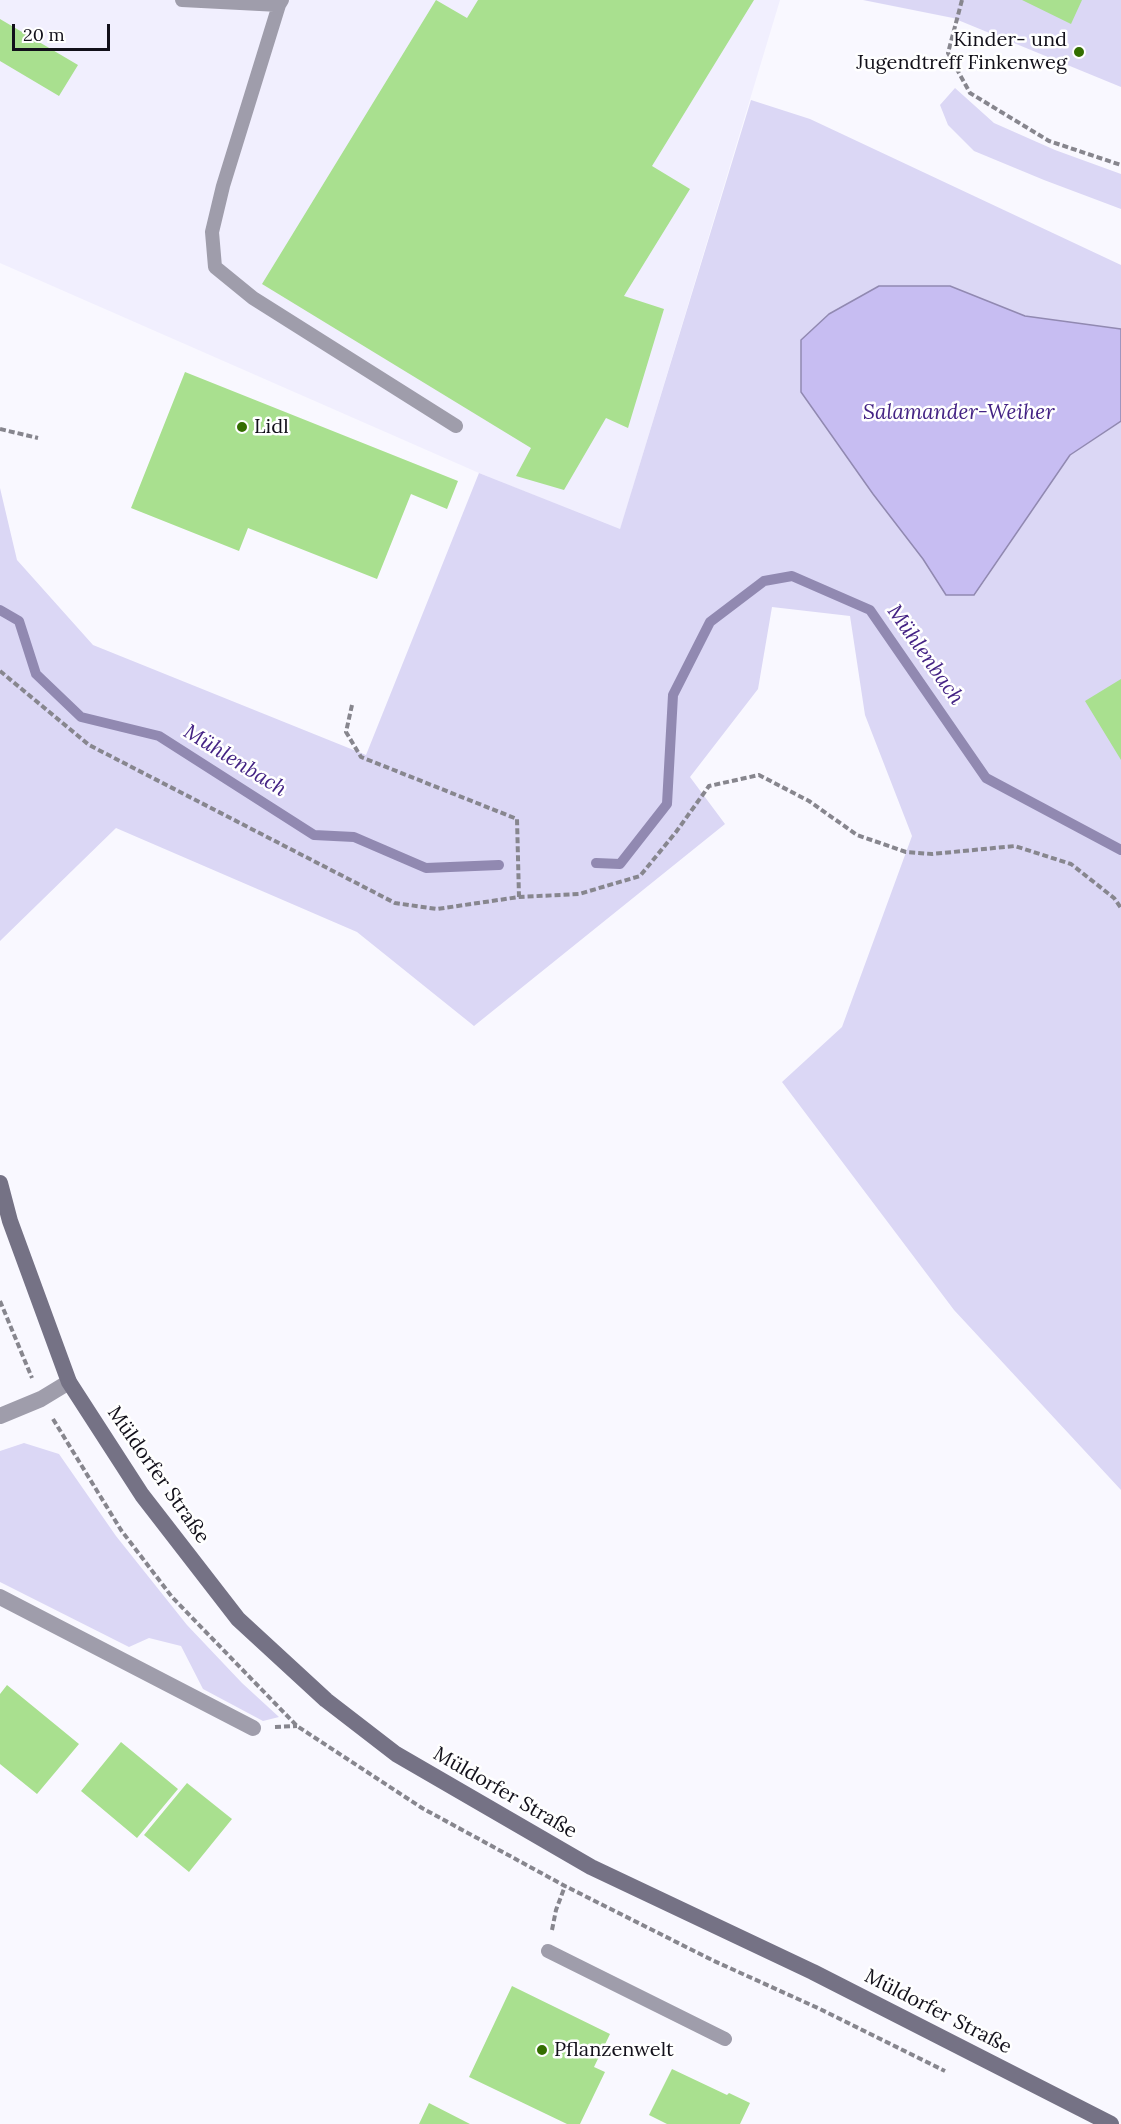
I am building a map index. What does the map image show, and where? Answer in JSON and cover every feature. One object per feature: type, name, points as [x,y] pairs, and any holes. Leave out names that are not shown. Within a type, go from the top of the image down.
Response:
[{"type":"main road","name":"Müldorfer Straße","points":[[0,1183],[10,1221],[69,1382],[142,1495],[238,1619],[326,1700],[396,1755],[591,1867],[813,1972],[1111,2124]]},
{"type":"street","points":[[0,1416],[41,1399],[69,1382]]},
{"type":"street","points":[[0,1598],[253,1728]]},
{"type":"lane","points":[[182,0],[281,3],[223,186],[212,232],[215,267],[253,298],[456,426]]},
{"type":"lane","points":[[548,1951],[725,2039]]},
{"type":"path","points":[[962,0],[948,53],[970,93],[1049,141],[1121,165]]},
{"type":"path","points":[[0,429],[38,438]]},
{"type":"path","points":[[0,671],[88,745],[395,903],[436,909],[519,897],[579,894],[640,876],[709,786],[759,775],[809,801],[857,835],[906,852],[941,854],[1015,846],[1071,864],[1114,898],[1121,908]]},
{"type":"path","points":[[352,705],[346,732],[361,757],[517,819],[519,897]]},
{"type":"path","points":[[548,1951],[556,1910],[565,1886]]},
{"type":"shaded area","points":[[0,0],[780,0],[620,530],[479,473],[0,263]]},
{"type":"shaded area","name":"Kinder- und Jugendtreff Finkenweg","points":[[863,0],[1121,0],[1121,87],[953,18]]},
{"type":"shaded area","points":[[955,88],[994,123],[1055,150],[1121,174],[1121,209],[974,151],[948,125],[940,105]]},
{"type":"shaded area","points":[[751,100],[810,119],[1121,265],[1121,329],[1025,316],[950,286],[802,340],[801,392],[873,494],[923,559],[946,595],[975,595],[1070,455],[1121,421],[1121,1490],[954,1310],[782,1082],[842,1027],[912,836],[865,715],[850,616],[772,607],[758,689],[690,777],[725,824],[474,1026],[357,932],[116,828],[0,941],[0,488],[17,560],[93,645],[366,755],[479,473],[620,529]]},
{"type":"shaded area","points":[[24,1443],[59,1454],[116,1536],[187,1625],[242,1683],[279,1717],[263,1721],[203,1689],[181,1646],[149,1638],[129,1647],[0,1582],[0,1451]]},
{"type":"water","name":"Salamander-Weiher","points":[[879,286],[950,286],[1025,316],[1121,329],[1121,421],[1070,455],[974,595],[946,595],[923,559],[873,494],[801,392],[801,340],[829,314]]},
{"type":"building","points":[[436,0],[467,18],[478,0],[754,0],[652,166],[690,189],[624,296],[664,309],[628,428],[606,418],[564,490],[516,476],[531,448],[262,284]]},
{"type":"building","points":[[1022,0],[1082,0],[1071,24]]},
{"type":"building","points":[[0,19],[78,65],[59,96],[0,61]]},
{"type":"building","name":"Lidl","points":[[185,372],[458,481],[447,509],[411,494],[377,579],[248,528],[239,551],[131,508]]},
{"type":"building","points":[[1121,679],[1121,760],[1085,701]]},
{"type":"building","points":[[7,1685],[79,1744],[37,1794],[0,1764],[0,1694]]},
{"type":"building","points":[[121,1742],[178,1789],[137,1838],[81,1791]]},
{"type":"building","points":[[187,1783],[232,1819],[189,1872],[144,1835]]},
{"type":"building","name":"Pflanzenwelt","points":[[512,1986],[610,2034],[594,2067],[605,2072],[580,2124],[567,2124],[469,2077]]},
{"type":"building","points":[[672,2069],[727,2095],[729,2093],[750,2103],[740,2124],[667,2124],[649,2115]]},
{"type":"building","points":[[429,2103],[470,2124],[419,2124]]},
{"type":"waterway","name":"Mühlenbach","points":[[596,863],[620,864],[667,804],[673,695],[710,622],[764,581],[792,576],[870,610],[986,778],[1121,850]]},
{"type":"waterway","name":"Mühlenbach","points":[[0,610],[19,621],[36,674],[81,717],[159,736],[314,835],[354,837],[426,868],[499,865]]},
{"type":"place","name":"Kinder- und Jugendtreff Finkenweg","points":[[1079,52]]},
{"type":"place","name":"Lidl","points":[[242,427]]},
{"type":"place","name":"Pflanzenwelt","points":[[542,2050]]}]
